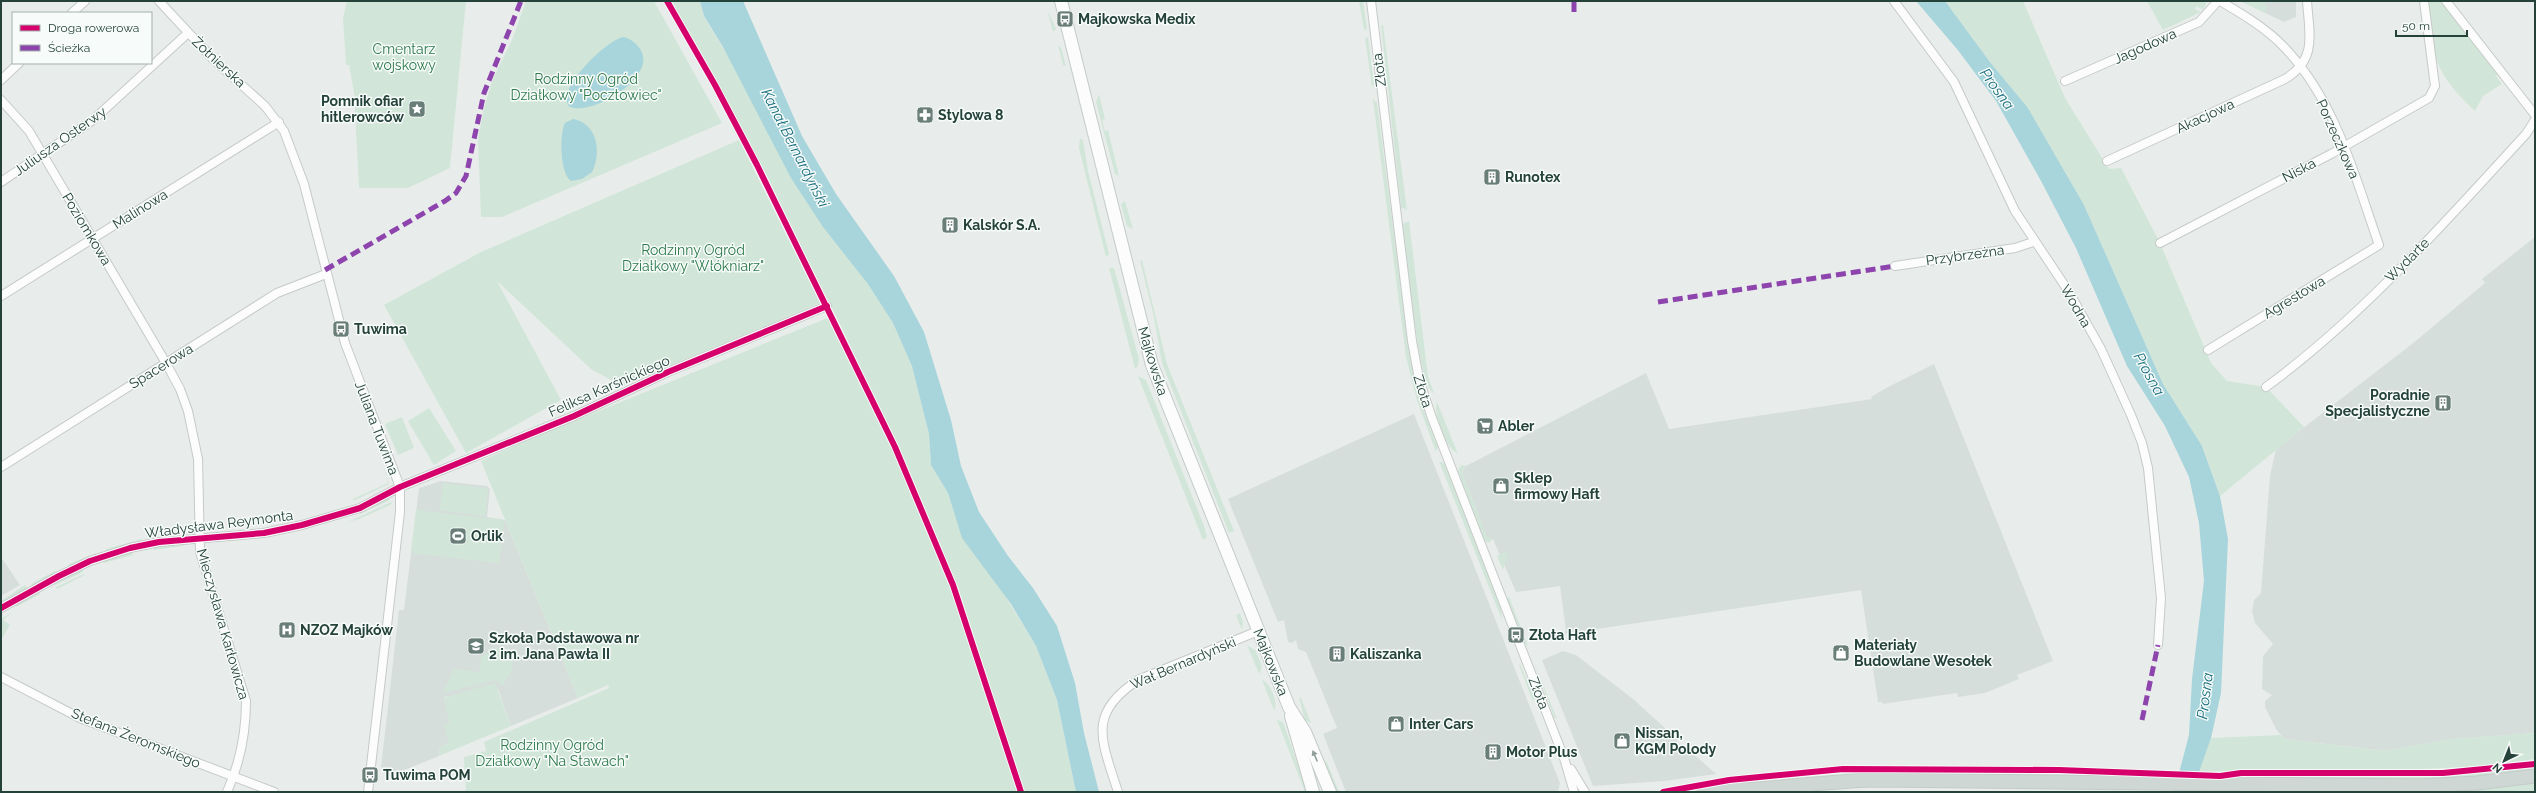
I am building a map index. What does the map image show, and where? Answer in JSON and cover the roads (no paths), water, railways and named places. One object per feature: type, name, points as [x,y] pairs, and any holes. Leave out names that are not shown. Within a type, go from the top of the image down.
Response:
[{"type":"main road","name":"Majkowska","points":[[1060,1],[1152,365],[1289,707],[1304,732],[1330,792]]},
{"type":"main road","name":"Majkowska","points":[[1289,707],[1294,733],[1313,792]]},
{"type":"main road","points":[[1704,792],[1735,787],[1751,790],[1815,782],[1876,780],[2419,786],[2477,783],[2535,776]]},
{"type":"street","points":[[73,12],[85,1]]},
{"type":"street","name":"Żołnierska","points":[[159,1],[188,33],[265,106],[279,122]]},
{"type":"street","name":"Złota","points":[[1371,1],[1411,333],[1419,379],[1432,418],[1564,758],[1574,792]]},
{"type":"street","name":"Wodna","points":[[1894,1],[1954,82],[2015,211],[2033,242],[2068,292],[2101,349],[2142,443],[2148,468],[2159,570],[2161,598],[2158,645]]},
{"type":"street","name":"Porzeczkowa","points":[[2219,1],[2274,37],[2301,67],[2325,104],[2344,146],[2379,245]]},
{"type":"street","name":"Jagodowa","points":[[2065,81],[2199,22],[2219,1]]},
{"type":"street","points":[[2301,67],[2310,50],[2307,1]]},
{"type":"street","name":"Niska","points":[[2160,243],[2391,121],[2429,98],[2434,92],[2435,86],[2424,1]]},
{"type":"street","points":[[2446,1],[2535,115]]},
{"type":"street","name":"Juliusza Osterwy","points":[[1,182],[93,120],[188,33]]},
{"type":"street","points":[[1,80],[18,64]]},
{"type":"street","name":"Akacjowa","points":[[2107,160],[2285,79],[2301,67]]},
{"type":"street","name":"Poziomkowa","points":[[1,100],[22,123],[166,363]]},
{"type":"street","name":"Wydarte","points":[[2266,387],[2335,330],[2391,277],[2526,134],[2535,120]]},
{"type":"street","name":"Malinowa","points":[[1,296],[279,122]]},
{"type":"street","name":"Juliana Tuwima","points":[[279,122],[302,178],[326,274],[351,361],[400,487],[400,512],[368,792]]},
{"type":"street","name":"Przybrzeżna","points":[[1895,266],[2015,248],[2033,242]]},
{"type":"street","name":"Agrestowa","points":[[2208,350],[2379,245]]},
{"type":"street","name":"Spacerowa","points":[[1,467],[277,293],[326,274]]},
{"type":"street","name":"Feliksa Karśnickiego","points":[[400,487],[574,416],[668,372],[827,306]]},
{"type":"street","name":"Mieczysława Karłowicza","points":[[166,363],[180,389],[195,441],[200,485],[199,538],[206,572],[246,700],[246,722],[234,777],[227,792]]},
{"type":"street","name":"Władysława Reymonta","points":[[1,608],[58,576],[90,561],[130,548],[199,538],[264,532],[302,525],[360,508],[400,487]]},
{"type":"street","name":"Wał Bernardyński","points":[[1118,792],[1103,735],[1103,718],[1110,703],[1122,690],[1138,680],[1258,631]]},
{"type":"street","name":"Stefana Żeromskiego","points":[[1,677],[80,718],[274,792]]},
{"type":"street","name":"Złota","points":[[1564,758],[1585,792]]},
{"type":"water","name":"Kanał Bernardyński","points":[[700,1],[743,1],[802,136],[836,194],[894,276],[924,332],[951,420],[961,466],[979,512],[1008,556],[1033,588],[1057,626],[1075,683],[1084,733],[1099,792],[1076,792],[1057,700],[1036,646],[1011,604],[962,538],[948,493],[931,465],[929,434],[912,366],[893,323],[868,284],[823,227],[791,178],[723,47],[704,16]]},
{"type":"water","name":"Prosna","points":[[1916,1],[1945,1],[1990,62],[2028,108],[2084,205],[2163,384],[2202,446],[2220,496],[2228,539],[2221,693],[2211,738],[2192,792],[2174,792],[2189,735],[2192,679],[2204,581],[2199,523],[2189,477],[2165,426],[2127,366],[2076,248],[2041,181],[1996,101],[1957,49]]},
{"type":"water","points":[[623,37],[637,45],[640,49],[643,60],[640,71],[632,82],[621,92],[593,106],[580,108],[570,107],[567,100],[569,90],[584,67],[615,40]]},
{"type":"water","points":[[573,119],[588,126],[592,132],[597,147],[597,156],[592,172],[582,179],[571,181],[567,177],[565,171],[561,144],[565,123]]},
{"type":"place","name":"Majkowska Medix","points":[[1065,19]]},
{"type":"place","name":"Pomnik ofiar hitlerowców","points":[[417,109]]},
{"type":"place","name":"Stylowa 8","points":[[925,115]]},
{"type":"place","name":"Runotex","points":[[1492,177]]},
{"type":"place","name":"Kalskór S.A.","points":[[950,225]]},
{"type":"place","name":"Tuwima","points":[[341,329]]},
{"type":"place","name":"Poradnie Specjalistyczne","points":[[2443,403]]},
{"type":"place","name":"Abler","points":[[1485,426]]},
{"type":"place","name":"Sklep firmowy Haft","points":[[1501,486]]},
{"type":"place","name":"Orlik","points":[[458,536]]},
{"type":"place","name":"NZOZ Majków","points":[[287,630]]},
{"type":"place","name":"Złota Haft","points":[[1516,635]]},
{"type":"place","name":"Szkoła Podstawowa nr 2 im. Jana Pawła II","points":[[476,646]]},
{"type":"place","name":"Materiały Budowlane Wesołek","points":[[1841,653]]},
{"type":"place","name":"Kaliszanka","points":[[1337,654]]},
{"type":"place","name":"Inter Cars","points":[[1396,724]]},
{"type":"place","name":"Nissan, KGM Polody","points":[[1622,741]]},
{"type":"place","name":"Motor Plus","points":[[1493,752]]},
{"type":"place","name":"Tuwima POM","points":[[370,775]]},
{"type":"park label","name":"Cmentarz wojskowy","points":[[404,58]]},
{"type":"park label","name":"Rodzinny Ogród Działkowy \"Pocztowiec\"","points":[[586,88]]},
{"type":"park label","name":"Rodzinny Ogród Działkowy \"Włókniarz\"","points":[[693,258]]},
{"type":"park label","name":"Rodzinny Ogród Działkowy \"Na Stawach\"","points":[[552,754]]}]
